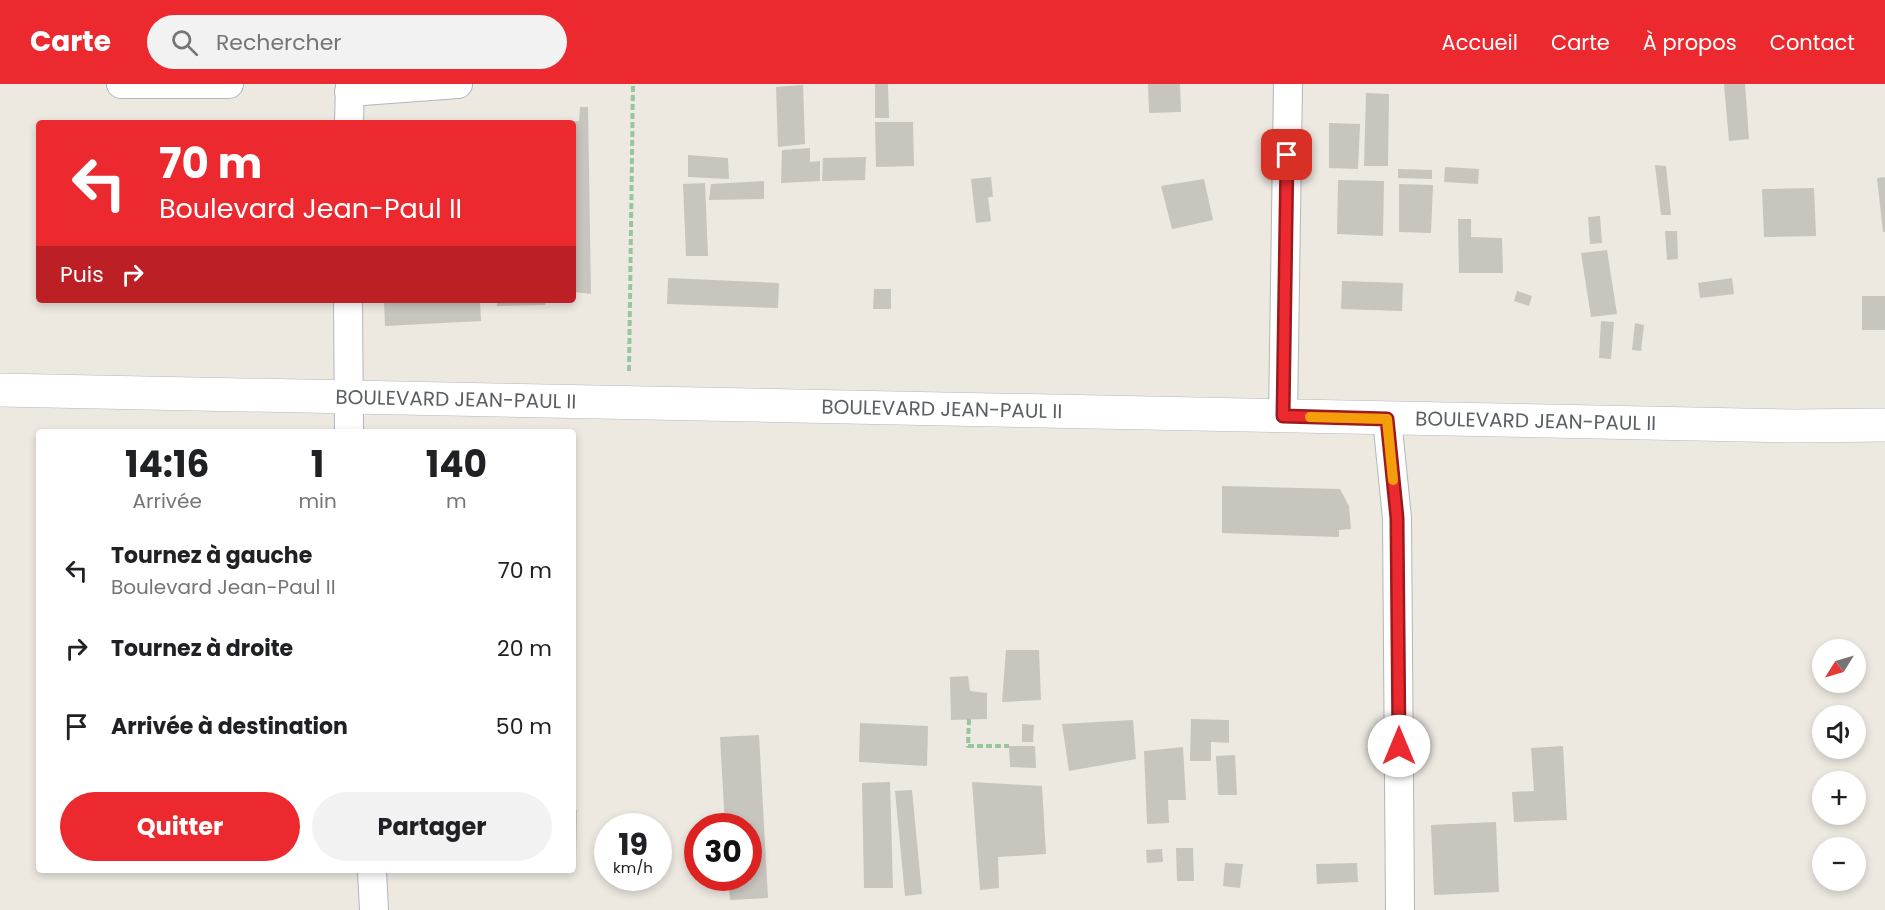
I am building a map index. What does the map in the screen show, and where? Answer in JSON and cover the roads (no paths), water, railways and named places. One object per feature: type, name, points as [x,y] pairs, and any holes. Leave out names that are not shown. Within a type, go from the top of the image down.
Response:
[{"type":"main road","name":"BOULEVARD JEAN-PAUL II","points":[[0,390],[1387,419],[1795,426],[1885,425]]},
{"type":"street","points":[[121,84],[229,84]]},
{"type":"street","points":[[349,120],[350,88],[458,84]]},
{"type":"street","points":[[1283,416],[1288,84]]},
{"type":"street","points":[[348,303],[349,429]]},
{"type":"street","points":[[1387,419],[1397,518],[1400,910]]},
{"type":"street","points":[[372,873],[374,910]]}]
